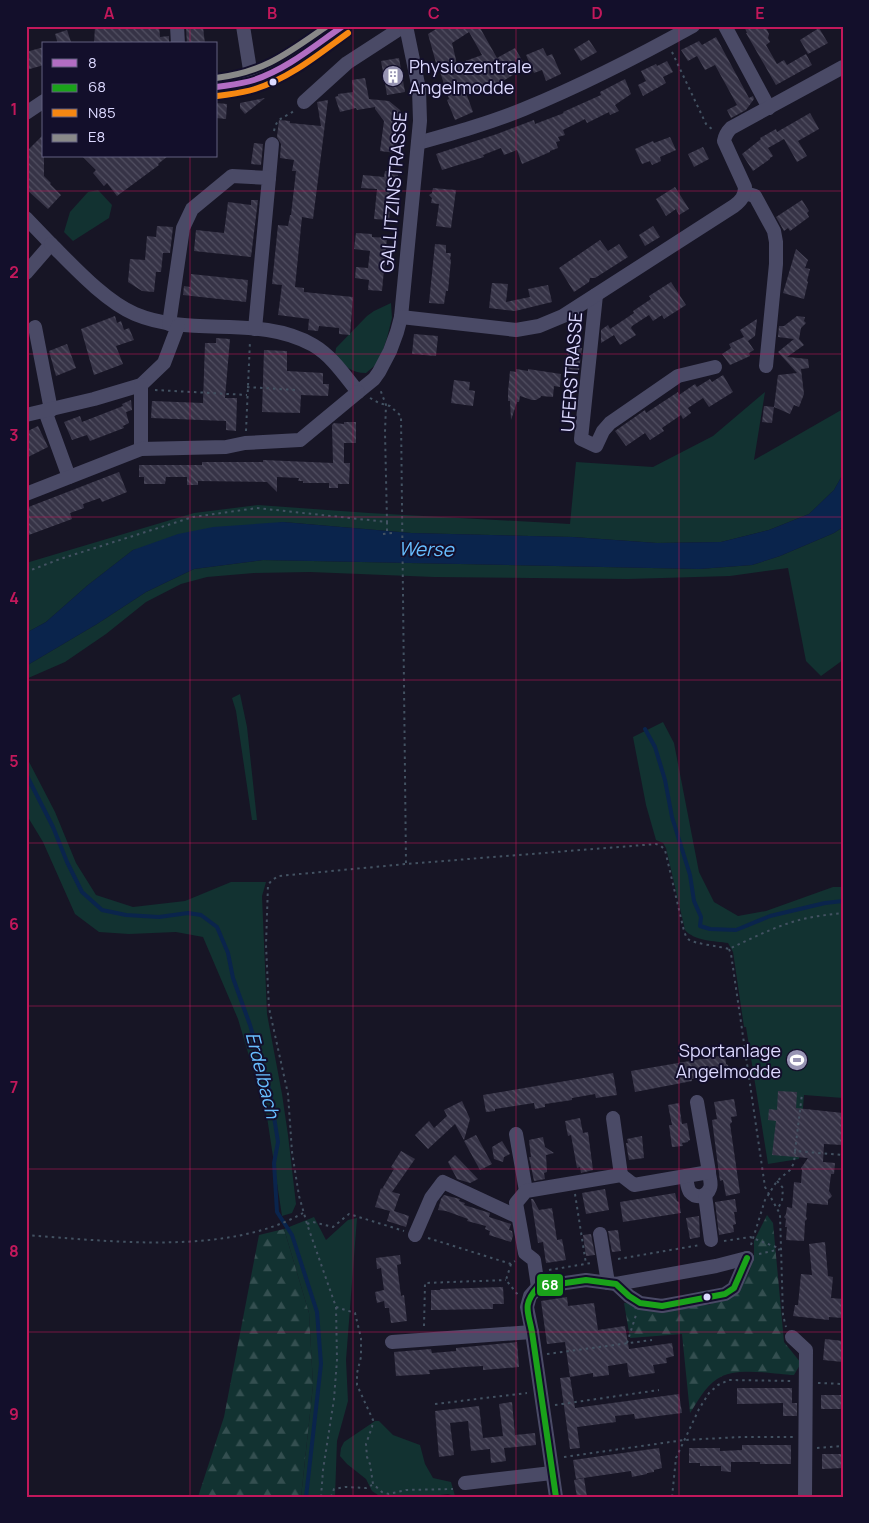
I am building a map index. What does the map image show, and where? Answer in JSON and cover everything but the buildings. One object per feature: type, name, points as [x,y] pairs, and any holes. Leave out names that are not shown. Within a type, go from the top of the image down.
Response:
[{"type":"street","points":[[177,26],[178,42]]},
{"type":"street","points":[[243,26],[250,70],[254,81]]},
{"type":"street","points":[[218,87],[254,81],[275,72],[296,60],[343,26]]},
{"type":"street","points":[[304,102],[347,62],[405,26]]},
{"type":"street","name":"GALLITZINSTRASSE","points":[[374,379],[390,351],[401,317],[420,121],[419,89],[405,26]]},
{"type":"street","points":[[418,143],[523,109],[666,41],[693,26]]},
{"type":"street","points":[[725,26],[769,108]]},
{"type":"street","points":[[766,366],[776,264],[774,231],[755,196],[745,193],[745,187],[726,149],[724,137],[731,128],[843,67]]},
{"type":"street","points":[[26,113],[42,102]]},
{"type":"street","points":[[253,329],[272,144]]},
{"type":"street","points":[[26,415],[141,385],[164,363],[173,325],[183,228],[192,209],[232,176],[269,178]]},
{"type":"street","name":"UFERSTRASSE","points":[[401,317],[516,330],[538,326],[564,316],[734,206],[745,193]]},
{"type":"street","points":[[26,218],[108,297],[135,314],[173,325],[253,329],[281,333],[297,338],[314,346],[336,365],[358,392]]},
{"type":"street","points":[[26,273],[51,244]]},
{"type":"street","name":"UFERSTRASSE","points":[[596,295],[582,440],[596,446],[610,423],[678,376],[714,367]]},
{"type":"street","points":[[35,327],[48,410],[69,477]]},
{"type":"street","points":[[26,494],[141,449],[226,447],[245,443],[300,440],[374,379]]},
{"type":"street","points":[[141,385],[141,449]]},
{"type":"street","points":[[686,1176],[691,1193],[697,1197],[704,1195],[710,1190],[709,1172],[697,1102]]},
{"type":"street","points":[[613,1118],[621,1175],[634,1185],[709,1172]]},
{"type":"street","points":[[516,1134],[526,1191]]},
{"type":"street","points":[[538,1287],[534,1260],[524,1253],[516,1203],[526,1191],[621,1175]]},
{"type":"street","points":[[415,1235],[431,1198],[443,1182],[518,1217]]},
{"type":"street","points":[[704,1195],[711,1242]]},
{"type":"street","points":[[600,1234],[605,1261],[612,1283],[640,1303],[662,1306],[725,1294],[734,1288],[747,1258]]},
{"type":"street","points":[[556,1497],[527,1306],[530,1296],[538,1287],[586,1280],[612,1283],[716,1266],[747,1258]]},
{"type":"street","points":[[392,1342],[532,1332]]},
{"type":"street","points":[[792,1337],[806,1350],[805,1497]]},
{"type":"street","points":[[465,1483],[552,1473]]},
{"type":"path","points":[[666,41],[706,124],[724,137]]},
{"type":"path","points":[[272,144],[276,123],[279,119],[289,115],[304,102]]},
{"type":"path","points":[[245,443],[246,395],[253,329]]},
{"type":"path","points":[[374,379],[382,391],[386,406],[384,432],[387,533]]},
{"type":"path","points":[[141,385],[152,390],[246,395]]},
{"type":"path","points":[[247,387],[296,390]]},
{"type":"path","points":[[358,392],[379,403],[390,406],[401,416],[406,864]]},
{"type":"path","points":[[26,572],[60,559],[193,517],[257,508],[387,522]]},
{"type":"path","points":[[383,534],[392,533]]},
{"type":"path","points":[[321,1497],[322,1470],[334,1399],[337,1360],[336,1307],[303,1213],[299,1196],[292,1152],[288,1094],[269,1008],[266,945],[268,886],[272,880],[279,876],[406,864],[656,844],[665,850],[684,932],[688,939],[695,942],[728,949],[790,922],[814,916],[843,913]]},
{"type":"path","points":[[728,949],[732,964],[765,1187],[780,1214],[784,1315],[788,1335],[792,1337]]},
{"type":"path","points":[[747,1258],[765,1200],[777,1181],[790,1170],[794,1163],[802,1094]]},
{"type":"path","points":[[795,1151],[843,1155]]},
{"type":"path","points":[[777,1181],[783,1188],[782,1202],[778,1208]]},
{"type":"path","points":[[573,1183],[586,1264]]},
{"type":"path","points":[[26,1235],[115,1241],[172,1242],[230,1238],[268,1229],[292,1220],[303,1213]]},
{"type":"path","points":[[307,1224],[313,1222],[333,1227],[349,1214],[511,1264]]},
{"type":"path","points":[[536,1272],[750,1237],[781,1249]]},
{"type":"path","points":[[747,1258],[781,1249]]},
{"type":"path","points":[[506,1280],[511,1264],[524,1253]]},
{"type":"path","points":[[506,1280],[527,1306]]},
{"type":"path","points":[[424,1340],[425,1283],[506,1280]]},
{"type":"path","points":[[627,1344],[640,1303]]},
{"type":"path","points":[[336,1307],[355,1313],[361,1338],[362,1357],[357,1373],[357,1385],[373,1420],[366,1444],[373,1484],[382,1492],[389,1494],[406,1490],[454,1489],[465,1483]]},
{"type":"path","points":[[535,1355],[652,1340]]},
{"type":"path","points":[[672,1497],[676,1458],[699,1408],[709,1393],[718,1385],[729,1380],[843,1384]]},
{"type":"path","points":[[543,1407],[659,1390]]},
{"type":"path","points":[[435,1404],[540,1391]]},
{"type":"path","points":[[550,1459],[684,1440],[741,1437],[843,1446]]},
{"type":"path","points":[[330,1497],[334,1489],[345,1487],[366,1488],[373,1484]]},
{"type":"green space","points":[[98,190],[112,205],[109,218],[73,241],[64,232],[70,212],[88,192]]},
{"type":"green space","points":[[391,303],[392,318],[379,362],[366,373],[356,372],[349,368],[335,355],[336,348],[367,316]]},
{"type":"green space","points":[[765,392],[754,460],[843,409],[843,474],[834,490],[809,514],[769,530],[721,542],[657,543],[573,537],[411,533],[283,522],[133,550],[88,585],[46,622],[26,633],[26,563],[194,513],[258,505],[570,524],[576,462],[653,467],[713,436]]},
{"type":"green space","points":[[843,527],[843,660],[821,676],[806,661],[788,568],[730,576],[628,579],[434,577],[310,572],[254,573],[207,577],[181,584],[146,602],[106,634],[65,662],[26,679],[26,666],[97,624],[146,592],[194,569],[263,560],[699,569],[752,565],[780,556],[834,533]]},
{"type":"green space","points":[[240,694],[247,727],[257,820],[252,820],[236,711],[232,698]]},
{"type":"green space","points":[[663,722],[674,743],[699,872],[714,902],[738,916],[766,911],[833,887],[843,887],[843,1098],[804,1095],[799,1159],[768,1164],[733,952],[728,943],[699,938],[685,930],[666,848],[663,843],[656,840],[646,805],[633,737]]},
{"type":"green space","points":[[26,756],[55,812],[76,863],[96,895],[133,907],[185,901],[231,882],[266,882],[262,896],[267,1014],[288,1135],[296,1204],[292,1213],[282,1216],[267,1117],[238,1019],[203,937],[176,932],[129,934],[99,932],[75,914],[43,842],[26,814]]},
{"type":"green space","points":[[767,1215],[773,1223],[784,1342],[801,1363],[794,1375],[744,1372],[725,1375],[709,1386],[690,1413],[682,1334],[630,1338],[624,1303],[709,1305],[739,1287],[749,1273],[754,1254],[754,1241]]},
{"type":"green space","points":[[314,1217],[326,1240],[348,1220],[357,1218],[346,1360],[348,1401],[337,1441],[335,1497],[301,1497],[313,1385],[309,1313],[284,1229]]},
{"type":"green space","points":[[284,1229],[309,1313],[313,1385],[301,1497],[198,1497],[224,1417],[259,1235]]},
{"type":"green space","points":[[375,1421],[379,1421],[393,1435],[420,1445],[425,1464],[433,1478],[451,1482],[455,1496],[448,1494],[424,1497],[381,1497],[372,1491],[366,1479],[340,1456],[344,1442]]},
{"type":"water","name":"Werse","points":[[843,474],[843,527],[834,533],[780,556],[752,565],[699,569],[263,560],[194,569],[146,592],[97,624],[26,666],[26,633],[46,622],[88,585],[133,550],[178,534],[213,527],[283,522],[411,533],[573,537],[657,543],[721,542],[769,530],[809,514],[834,490]]},
{"type":"waterway","points":[[645,729],[655,747],[665,780],[672,817],[690,875],[694,901],[701,917],[700,926],[710,929],[736,930],[770,916],[825,903],[843,901]]},
{"type":"waterway","name":"Erdelbach","points":[[26,774],[53,827],[82,892],[102,910],[126,915],[159,917],[188,913],[201,915],[217,927],[228,953],[233,978],[250,1025],[270,1092],[278,1142],[274,1163],[277,1212],[292,1235],[317,1312],[321,1364],[306,1497]]},
{"type":"transit line","name":"E8","points":[[218,78],[249,71],[275,60],[327,26]]},
{"type":"transit line","name":"8","points":[[218,87],[254,80],[278,70],[343,26]]},
{"type":"transit line","name":"N85","points":[[218,96],[250,90],[280,79],[304,65],[348,33]]},
{"type":"transit line","name":"68","points":[[556,1497],[528,1313],[528,1304],[533,1293],[538,1287],[586,1280],[616,1284],[640,1303],[662,1306],[725,1294],[734,1288],[747,1258]]},
{"type":"place","name":"Physiozentrale Angelmodde","points":[[393,76]]},
{"type":"place","name":"Sportanlage Angelmodde","points":[[797,1060]]}]
